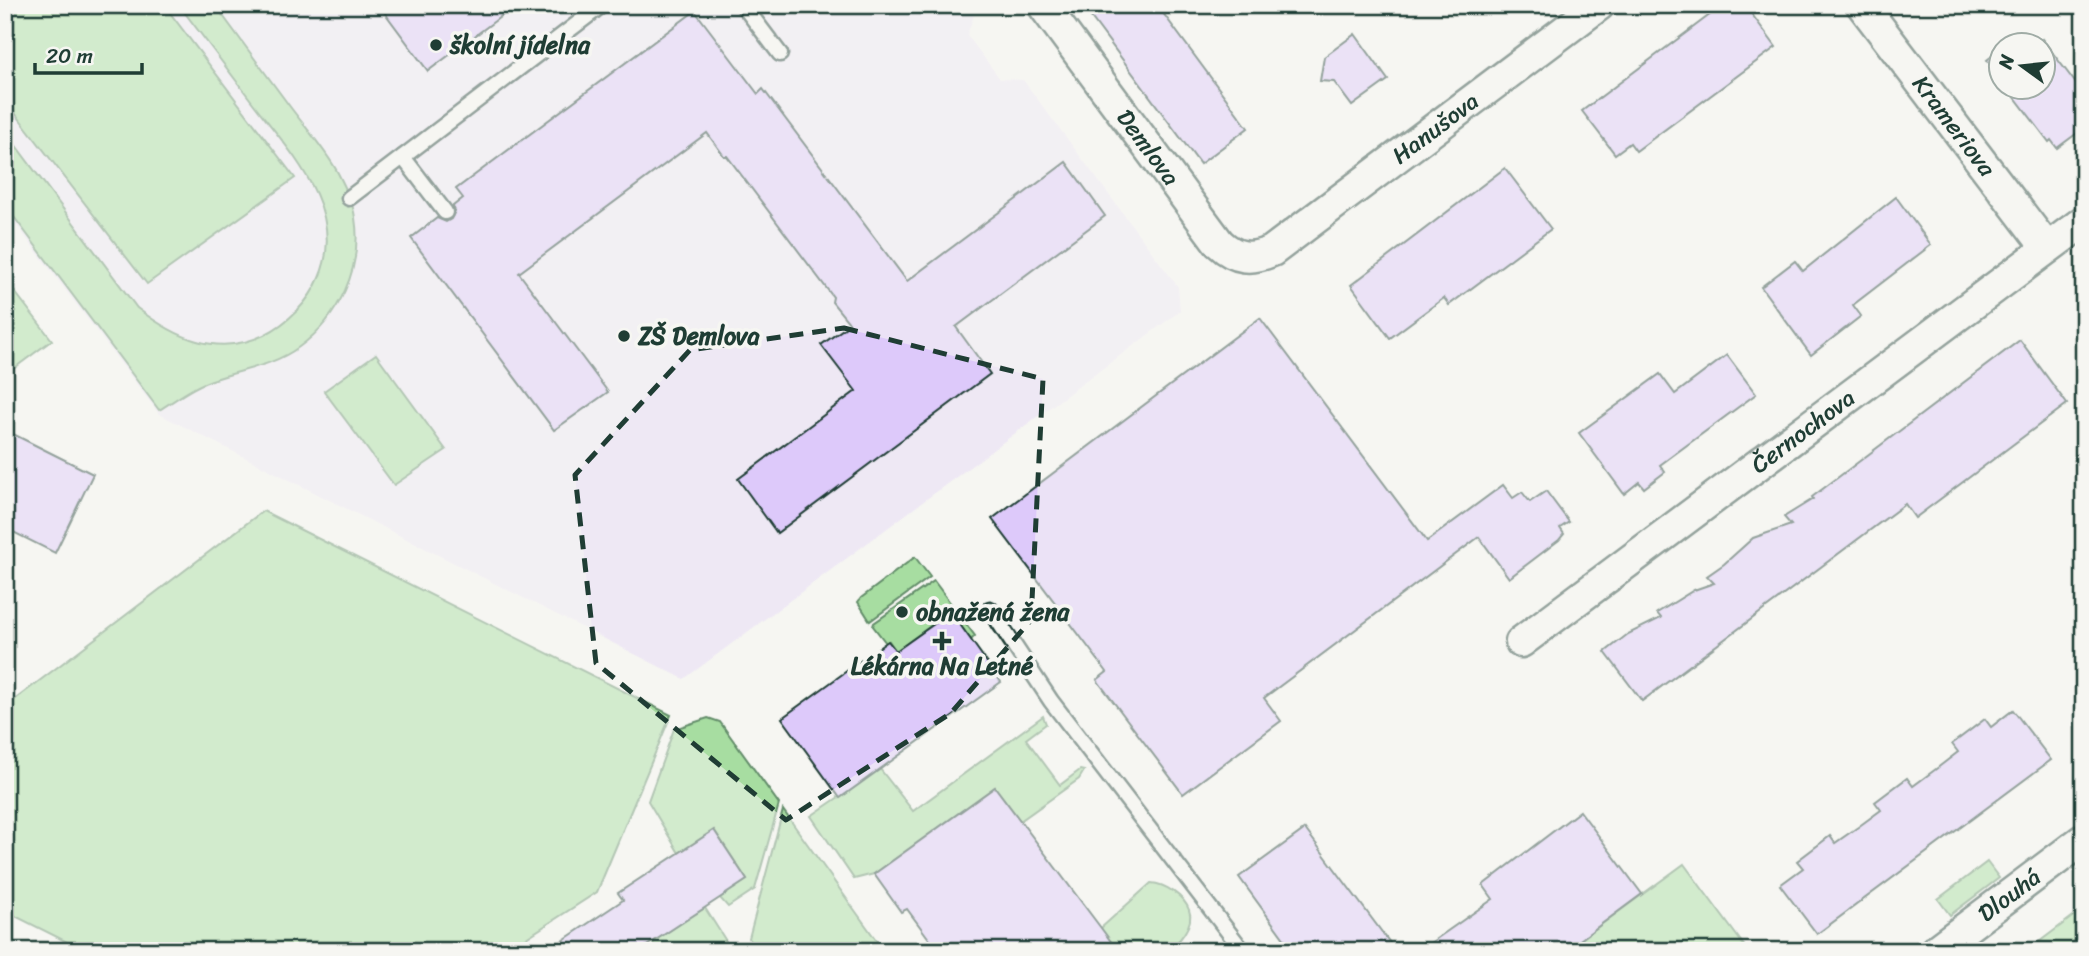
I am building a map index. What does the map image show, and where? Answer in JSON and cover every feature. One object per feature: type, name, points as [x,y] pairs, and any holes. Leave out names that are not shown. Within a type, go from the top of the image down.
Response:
[{"type":"street","name":"Demlova","points":[[1042,5],[1219,243],[1228,252],[1248,258],[1257,258],[1272,251]]},
{"type":"street","name":"Hanušova","points":[[1272,251],[1599,5]]},
{"type":"street","name":"Krameriova","points":[[1862,5],[2047,248]]},
{"type":"street","name":"Černochova","points":[[1521,642],[2084,221]]},
{"type":"street","name":"Dlouhá","points":[[1935,951],[2084,839]]},
{"type":"lane","points":[[349,198],[603,5]]},
{"type":"lane","points":[[744,5],[780,54]]},
{"type":"lane","points":[[403,157],[445,212]]},
{"type":"lane","points":[[990,609],[1051,701],[1243,951]]},
{"type":"highlighted area","points":[[844,328],[1043,379],[1031,620],[951,713],[786,820],[596,663],[575,475],[690,350]]},
{"type":"shaded area","name":"ZŠ Demlova","points":[[5,5],[966,5],[974,15],[967,35],[1000,79],[1023,80],[1178,287],[1180,311],[684,679],[159,414],[5,210]]},
{"type":"green space","points":[[5,5],[164,5],[295,178],[147,284],[5,100]]},
{"type":"green space","points":[[179,5],[215,5],[333,164],[352,206],[357,237],[345,290],[326,322],[313,335],[279,359],[208,382],[159,410],[5,205],[5,131],[137,308],[151,318],[166,328],[197,341],[230,345],[264,335],[281,324],[304,303],[319,278],[326,253],[326,229],[321,206],[298,163]]},
{"type":"green space","points":[[5,279],[52,340],[5,375]]},
{"type":"green space","points":[[376,354],[446,450],[394,485],[324,391]]},
{"type":"green space","points":[[263,511],[671,715],[597,892],[506,951],[85,951],[5,911],[5,707]]},
{"type":"green space","points":[[915,557],[930,577],[870,621],[858,602]]},
{"type":"green space","points":[[934,581],[975,636],[971,640],[950,612],[896,651],[889,641],[886,643],[873,626],[874,623]]},
{"type":"green space","points":[[1043,716],[1046,724],[1026,739],[1060,785],[1080,770],[1084,771],[1079,779],[1020,821],[995,787],[874,874],[854,879],[811,816],[880,769],[913,811]]},
{"type":"green space","points":[[708,718],[720,722],[779,804],[755,889],[728,907],[720,898],[747,880],[715,831],[679,853],[648,801],[674,729]]},
{"type":"green space","points":[[783,810],[884,951],[757,951],[749,938]]},
{"type":"green space","points":[[1987,862],[1999,878],[1950,915],[1938,899]]},
{"type":"green space","points":[[1684,864],[1748,951],[1565,951]]},
{"type":"green space","points":[[1151,883],[1162,886],[1183,900],[1189,910],[1188,927],[1176,944],[1166,950],[1111,951],[1101,928]]},
{"type":"green space","points":[[705,908],[726,941],[726,947],[721,951],[657,951],[652,942]]},
{"type":"green space","points":[[2084,908],[2084,951],[2027,951]]},
{"type":"building","name":"školní jídelna","points":[[379,5],[516,5],[428,71]]},
{"type":"building","points":[[1082,5],[1157,5],[1248,128],[1200,164]]},
{"type":"building","points":[[1723,5],[1745,5],[1776,47],[1636,151],[1630,143],[1615,154],[1582,111]]},
{"type":"building","points":[[695,11],[758,94],[763,89],[907,281],[1066,162],[1105,216],[956,327],[990,374],[777,533],[738,479],[856,391],[821,345],[850,324],[832,302],[833,297],[707,133],[519,273],[608,392],[554,430],[411,238],[437,218],[446,222],[451,219],[455,211],[453,206],[463,198],[456,189]]},
{"type":"building","points":[[1355,34],[1388,80],[1352,106],[1334,82],[1320,81],[1324,57]]},
{"type":"building","points":[[2058,60],[2084,94],[2084,128],[2057,148],[2051,140],[2049,142],[2019,102],[2058,102]]},
{"type":"building","points":[[1505,168],[1551,229],[1449,305],[1444,298],[1390,338],[1351,285]]},
{"type":"building","points":[[1896,197],[1931,245],[1853,305],[1861,316],[1811,355],[1761,287],[1795,261],[1803,271]]},
{"type":"building","points":[[1260,318],[1427,541],[1503,485],[1513,498],[1522,492],[1530,502],[1546,491],[1569,522],[1560,528],[1564,534],[1559,540],[1509,578],[1479,537],[1264,698],[1281,721],[1183,794],[1097,680],[1107,672],[992,519]]},
{"type":"building","points":[[2020,340],[2067,404],[1915,518],[1905,504],[1642,701],[1605,652],[1628,634],[1661,618],[1657,613],[1694,590],[1714,583],[1707,576],[1753,538],[1791,525],[1784,517],[1813,499],[1812,497]]},
{"type":"building","points":[[1727,355],[1756,394],[1660,465],[1665,472],[1644,488],[1639,482],[1624,494],[1579,433],[1660,374],[1675,394]]},
{"type":"building","points":[[5,430],[93,474],[55,553],[5,528]]},
{"type":"building","points":[[951,612],[1001,682],[840,798],[782,718],[888,641],[896,651]]},
{"type":"building","points":[[2013,710],[2051,760],[1817,934],[1780,885],[1803,868],[1797,861],[1830,836],[1835,843],[1881,810],[1875,802],[1907,778],[1913,786],[1936,769],[1958,752],[1952,744],[1985,719],[1991,727]]},
{"type":"building","points":[[995,787],[1118,951],[938,951],[907,909],[901,912],[874,874]]},
{"type":"building","points":[[1580,811],[1642,894],[1565,951],[1419,951],[1493,899],[1483,885]]},
{"type":"building","points":[[1305,829],[1396,951],[1293,951],[1239,877]]},
{"type":"building","points":[[714,830],[747,880],[639,951],[547,951],[623,900],[618,893]]},
{"type":"place","name":"školní jídelna","points":[[436,45]]},
{"type":"place","name":"ZŠ Demlova","points":[[624,336]]},
{"type":"place","name":"obnažená žena","points":[[902,612]]},
{"type":"place","name":"Lékárna Na Letné","points":[[942,641]]}]
